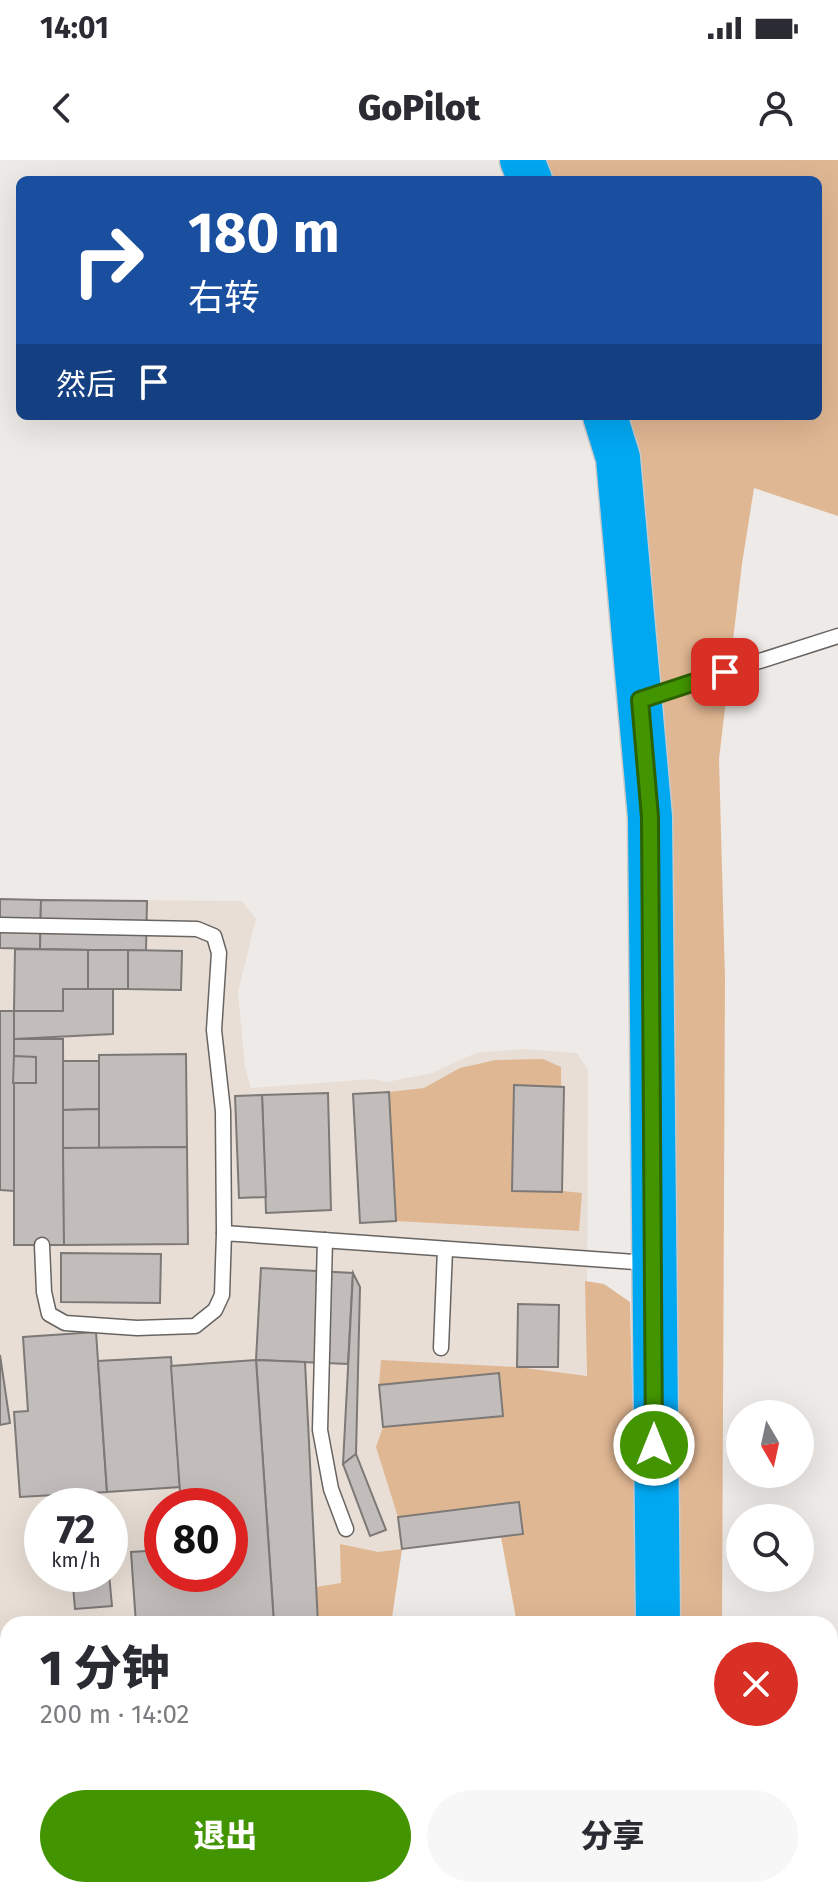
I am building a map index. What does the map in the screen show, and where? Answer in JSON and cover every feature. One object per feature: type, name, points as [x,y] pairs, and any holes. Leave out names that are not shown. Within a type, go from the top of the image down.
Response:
[{"type":"highway","points":[[606,420],[618,458],[650,817],[658,1616]]},
{"type":"lane","points":[[640,700],[838,636]]},
{"type":"lane","points":[[0,925],[197,929],[214,936],[219,953],[215,1058],[223,1111],[224,1233],[222,1295],[215,1310],[195,1326],[177,1329],[65,1323],[49,1314],[42,1245]]},
{"type":"lane","points":[[224,1233],[653,1264]]},
{"type":"lane","points":[[325,1240],[320,1430],[331,1489],[346,1529]]},
{"type":"lane","points":[[441,1348],[445,1249]]},
{"type":"shaded area","points":[[522,160],[838,160],[838,516],[754,488],[719,759],[725,978],[722,1616],[658,1616],[650,817],[605,420],[822,420],[822,176],[528,176]]},
{"type":"shaded area","points":[[0,899],[242,901],[256,919],[238,992],[245,1067],[251,1088],[373,1079],[387,1082],[432,1073],[476,1053],[522,1049],[577,1053],[588,1070],[586,1527],[402,1549],[392,1616],[0,1616]]},
{"type":"shaded area","points":[[543,1059],[561,1067],[562,1191],[582,1193],[579,1231],[396,1221],[389,1092],[424,1088],[460,1068],[496,1060]]},
{"type":"shaded area","points":[[585,1281],[604,1284],[630,1302],[638,1616],[516,1616],[501,1537],[523,1534],[519,1502],[398,1517],[376,1447],[383,1427],[503,1416],[499,1373],[379,1385],[381,1360],[517,1367],[587,1376]]},
{"type":"shaded area","points":[[340,1544],[378,1552],[402,1549],[392,1616],[318,1616],[316,1587],[341,1583]]},
{"type":"building","points":[[0,899],[41,900],[40,949],[0,948]]},
{"type":"building","points":[[41,900],[147,901],[146,951],[40,949]]},
{"type":"building","points":[[15,949],[88,950],[88,989],[63,989],[63,1011],[14,1011]]},
{"type":"building","points":[[88,950],[128,950],[128,989],[88,989]]},
{"type":"building","points":[[128,950],[182,951],[181,990],[128,989]]},
{"type":"building","points":[[63,989],[113,989],[113,1034],[14,1039],[14,1011],[63,1011]]},
{"type":"building","points":[[0,1011],[14,1011],[14,1191],[0,1190]]},
{"type":"building","points":[[14,1039],[63,1039],[64,1245],[14,1245]]},
{"type":"building","points":[[186,1054],[187,1147],[99,1148],[99,1055]]},
{"type":"building","points":[[14,1056],[36,1057],[36,1083],[13,1083]]},
{"type":"building","points":[[63,1061],[99,1061],[99,1109],[63,1110]]},
{"type":"building","points":[[514,1085],[564,1087],[562,1192],[512,1191]]},
{"type":"building","points":[[389,1092],[396,1221],[360,1223],[353,1094]]},
{"type":"building","points":[[328,1093],[331,1210],[266,1213],[262,1095]]},
{"type":"building","points":[[262,1095],[266,1197],[239,1198],[235,1096]]},
{"type":"building","points":[[99,1109],[99,1148],[63,1148],[63,1110]]},
{"type":"building","points":[[187,1147],[188,1244],[64,1245],[63,1148]]},
{"type":"building","points":[[61,1253],[161,1254],[160,1303],[61,1302]]},
{"type":"building","points":[[261,1268],[353,1273],[348,1364],[256,1360]]},
{"type":"building","points":[[353,1273],[360,1287],[356,1454],[343,1464]]},
{"type":"building","points":[[518,1304],[559,1305],[558,1367],[517,1367]]},
{"type":"building","points":[[96,1332],[107,1488],[24,1488],[24,1497],[20,1497],[14,1412],[28,1411],[23,1337]]},
{"type":"building","points":[[0,1355],[10,1423],[0,1425]]},
{"type":"building","points":[[171,1357],[180,1487],[128,1491],[128,1488],[107,1488],[98,1361]]},
{"type":"building","points":[[256,1360],[305,1362],[318,1616],[273,1616]]},
{"type":"building","points":[[256,1360],[273,1616],[135,1616],[131,1552],[144,1551],[144,1592],[248,1592],[248,1488],[180,1488],[171,1366]]},
{"type":"building","points":[[499,1373],[503,1416],[383,1427],[379,1385]]},
{"type":"building","points":[[356,1454],[386,1530],[370,1536],[343,1464]]},
{"type":"building","points":[[519,1502],[523,1534],[402,1549],[398,1517]]},
{"type":"building","points":[[74,1592],[111,1592],[112,1606],[75,1609]]},
{"type":"route","points":[[654,1445],[650,817],[640,700],[725,672]]}]
